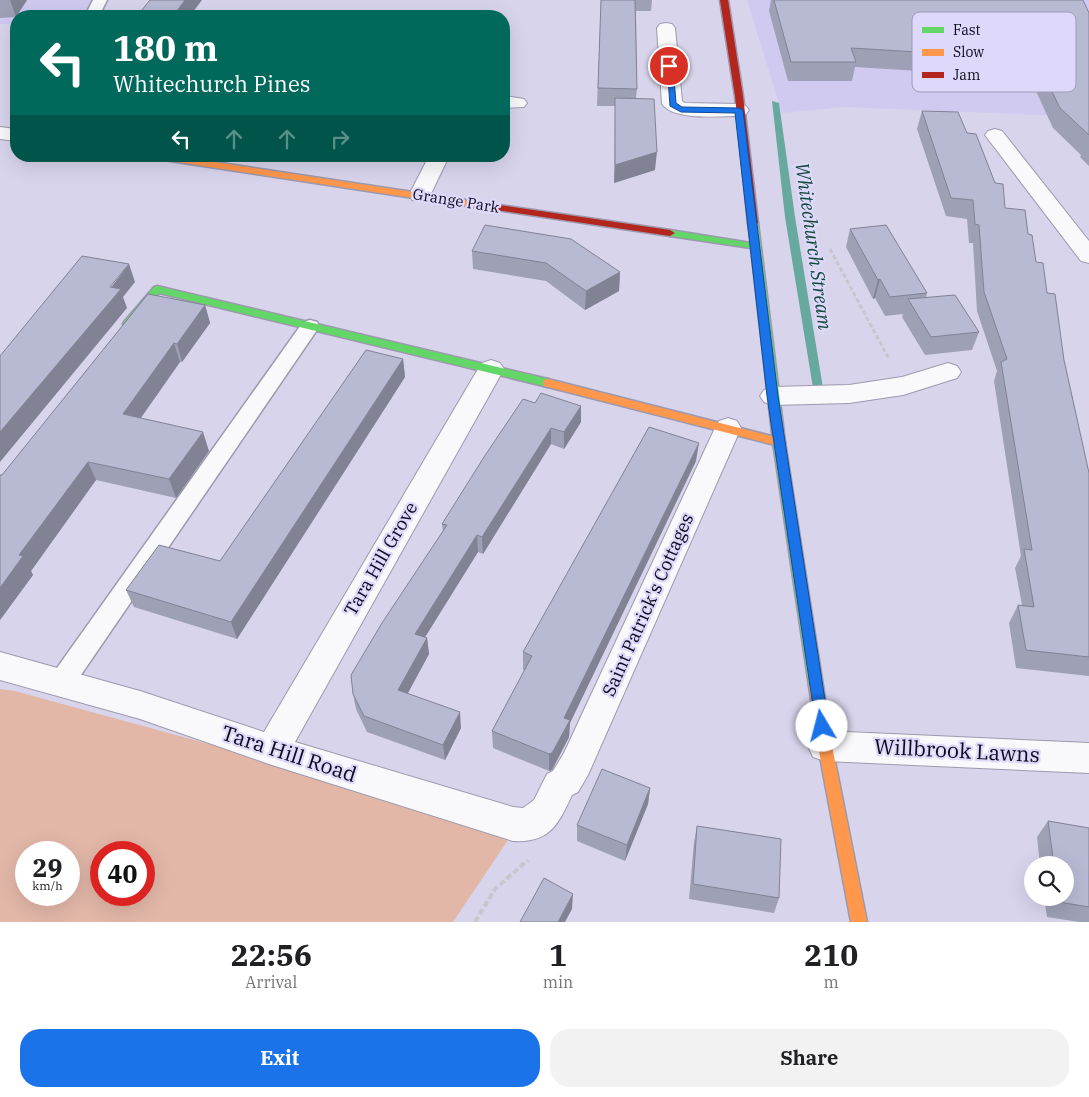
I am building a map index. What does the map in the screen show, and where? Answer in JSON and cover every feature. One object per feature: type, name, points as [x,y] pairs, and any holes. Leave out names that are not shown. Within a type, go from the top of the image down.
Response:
[{"type":"street","points":[[724,0],[739,96],[739,110],[779,442],[825,746],[859,922]]},
{"type":"street","points":[[666,28],[672,104],[681,110],[739,110]]},
{"type":"street","points":[[995,135],[1089,256]]},
{"type":"street","name":"Grange Park","points":[[197,162],[755,246]]},
{"type":"street","points":[[420,195],[436,162]]},
{"type":"street","points":[[123,330],[157,289],[491,369],[779,442]]},
{"type":"street","name":"Tara Hill Grove","points":[[272,750],[491,369]]},
{"type":"street","points":[[773,396],[849,394],[903,386],[948,372]]},
{"type":"street","name":"Saint Patrick's Cottages","points":[[563,783],[576,764],[728,428]]},
{"type":"street","name":"Tara Hill Road","points":[[0,666],[140,705],[272,750],[513,824],[528,825],[546,812],[563,783]]},
{"type":"street","name":"Willbrook Lawns","points":[[825,746],[1089,758]]},
{"type":"lane","points":[[61,683],[310,326]]},
{"type":"path","points":[[830,249],[903,386]]},
{"type":"path","points":[[474,922],[495,889],[536,854]]},
{"type":"shaded area","points":[[0,0],[95,0],[91,10],[10,10],[10,24],[0,24]]},
{"type":"shaded area","points":[[747,0],[1089,0],[1089,117],[843,107],[782,113]]},
{"type":"shaded area","points":[[0,689],[15,691],[516,828],[453,922],[0,922]]},
{"type":"building","points":[[150,0],[185,0],[178,10],[142,10]]},
{"type":"building","points":[[601,0],[635,0],[637,89],[598,88]]},
{"type":"building","points":[[774,0],[1083,0],[1089,13],[1089,135],[1060,108],[1052,92],[1076,92],[1076,12],[912,12],[912,52],[851,48],[856,62],[791,62]]},
{"type":"building","points":[[615,98],[654,99],[657,152],[615,165]]},
{"type":"building","points":[[922,111],[958,112],[967,133],[976,134],[995,183],[1003,184],[1005,208],[1025,210],[1028,234],[1032,235],[1036,262],[1043,263],[1047,293],[1055,294],[1064,360],[1089,473],[1089,657],[1026,650],[1018,605],[1034,607],[1024,549],[1032,550],[1001,362],[1007,359],[984,292],[979,225],[975,224],[973,200],[951,198]]},
{"type":"building","points":[[485,225],[571,239],[620,272],[586,291],[546,263],[472,251]]},
{"type":"building","points":[[886,225],[927,293],[890,297],[880,279],[878,280],[850,229]]},
{"type":"building","points":[[82,256],[129,264],[110,287],[121,289],[0,432],[0,356]]},
{"type":"building","points":[[148,294],[205,305],[177,344],[174,343],[123,414],[203,432],[169,479],[88,462],[19,555],[23,556],[0,588],[0,475],[2,475]]},
{"type":"building","points":[[955,295],[979,332],[931,337],[908,299]]},
{"type":"building","points":[[366,350],[403,359],[231,622],[126,590],[159,545],[220,561]]},
{"type":"building","points":[[541,393],[581,406],[564,432],[551,428],[482,537],[477,535],[415,634],[427,638],[398,690],[460,712],[443,745],[364,716],[353,694],[351,675],[382,623],[447,525],[442,524],[523,399],[535,403]]},
{"type":"building","points":[[649,427],[699,443],[564,718],[570,720],[552,753],[549,754],[492,731],[532,656],[523,652]]},
{"type":"building","points":[[602,769],[650,788],[627,845],[577,825]]},
{"type":"building","points":[[1048,821],[1089,828],[1089,907],[1074,904],[1074,856],[1053,856]]},
{"type":"building","points":[[697,826],[781,839],[779,898],[693,884]]},
{"type":"building","points":[[544,878],[573,894],[558,922],[520,922]]},
{"type":"waterway","name":"Whitechurch Stream","points":[[775,103],[790,217],[819,394]]},
{"type":"traffic: fast","points":[[753,223],[779,442],[816,686]]},
{"type":"traffic: fast","points":[[670,233],[755,246]]},
{"type":"traffic: fast","points":[[128,324],[157,289],[548,383]]},
{"type":"traffic: slow","points":[[196,162],[499,208]]},
{"type":"traffic: slow","points":[[548,383],[779,442]]},
{"type":"traffic: slow","points":[[816,686],[825,746],[859,922]]},
{"type":"traffic: jam","points":[[724,0],[739,96],[753,223]]},
{"type":"traffic: jam","points":[[499,208],[670,233]]},
{"type":"route","points":[[669,66],[672,104],[681,110],[739,110],[779,442],[791,510],[822,726]]}]
